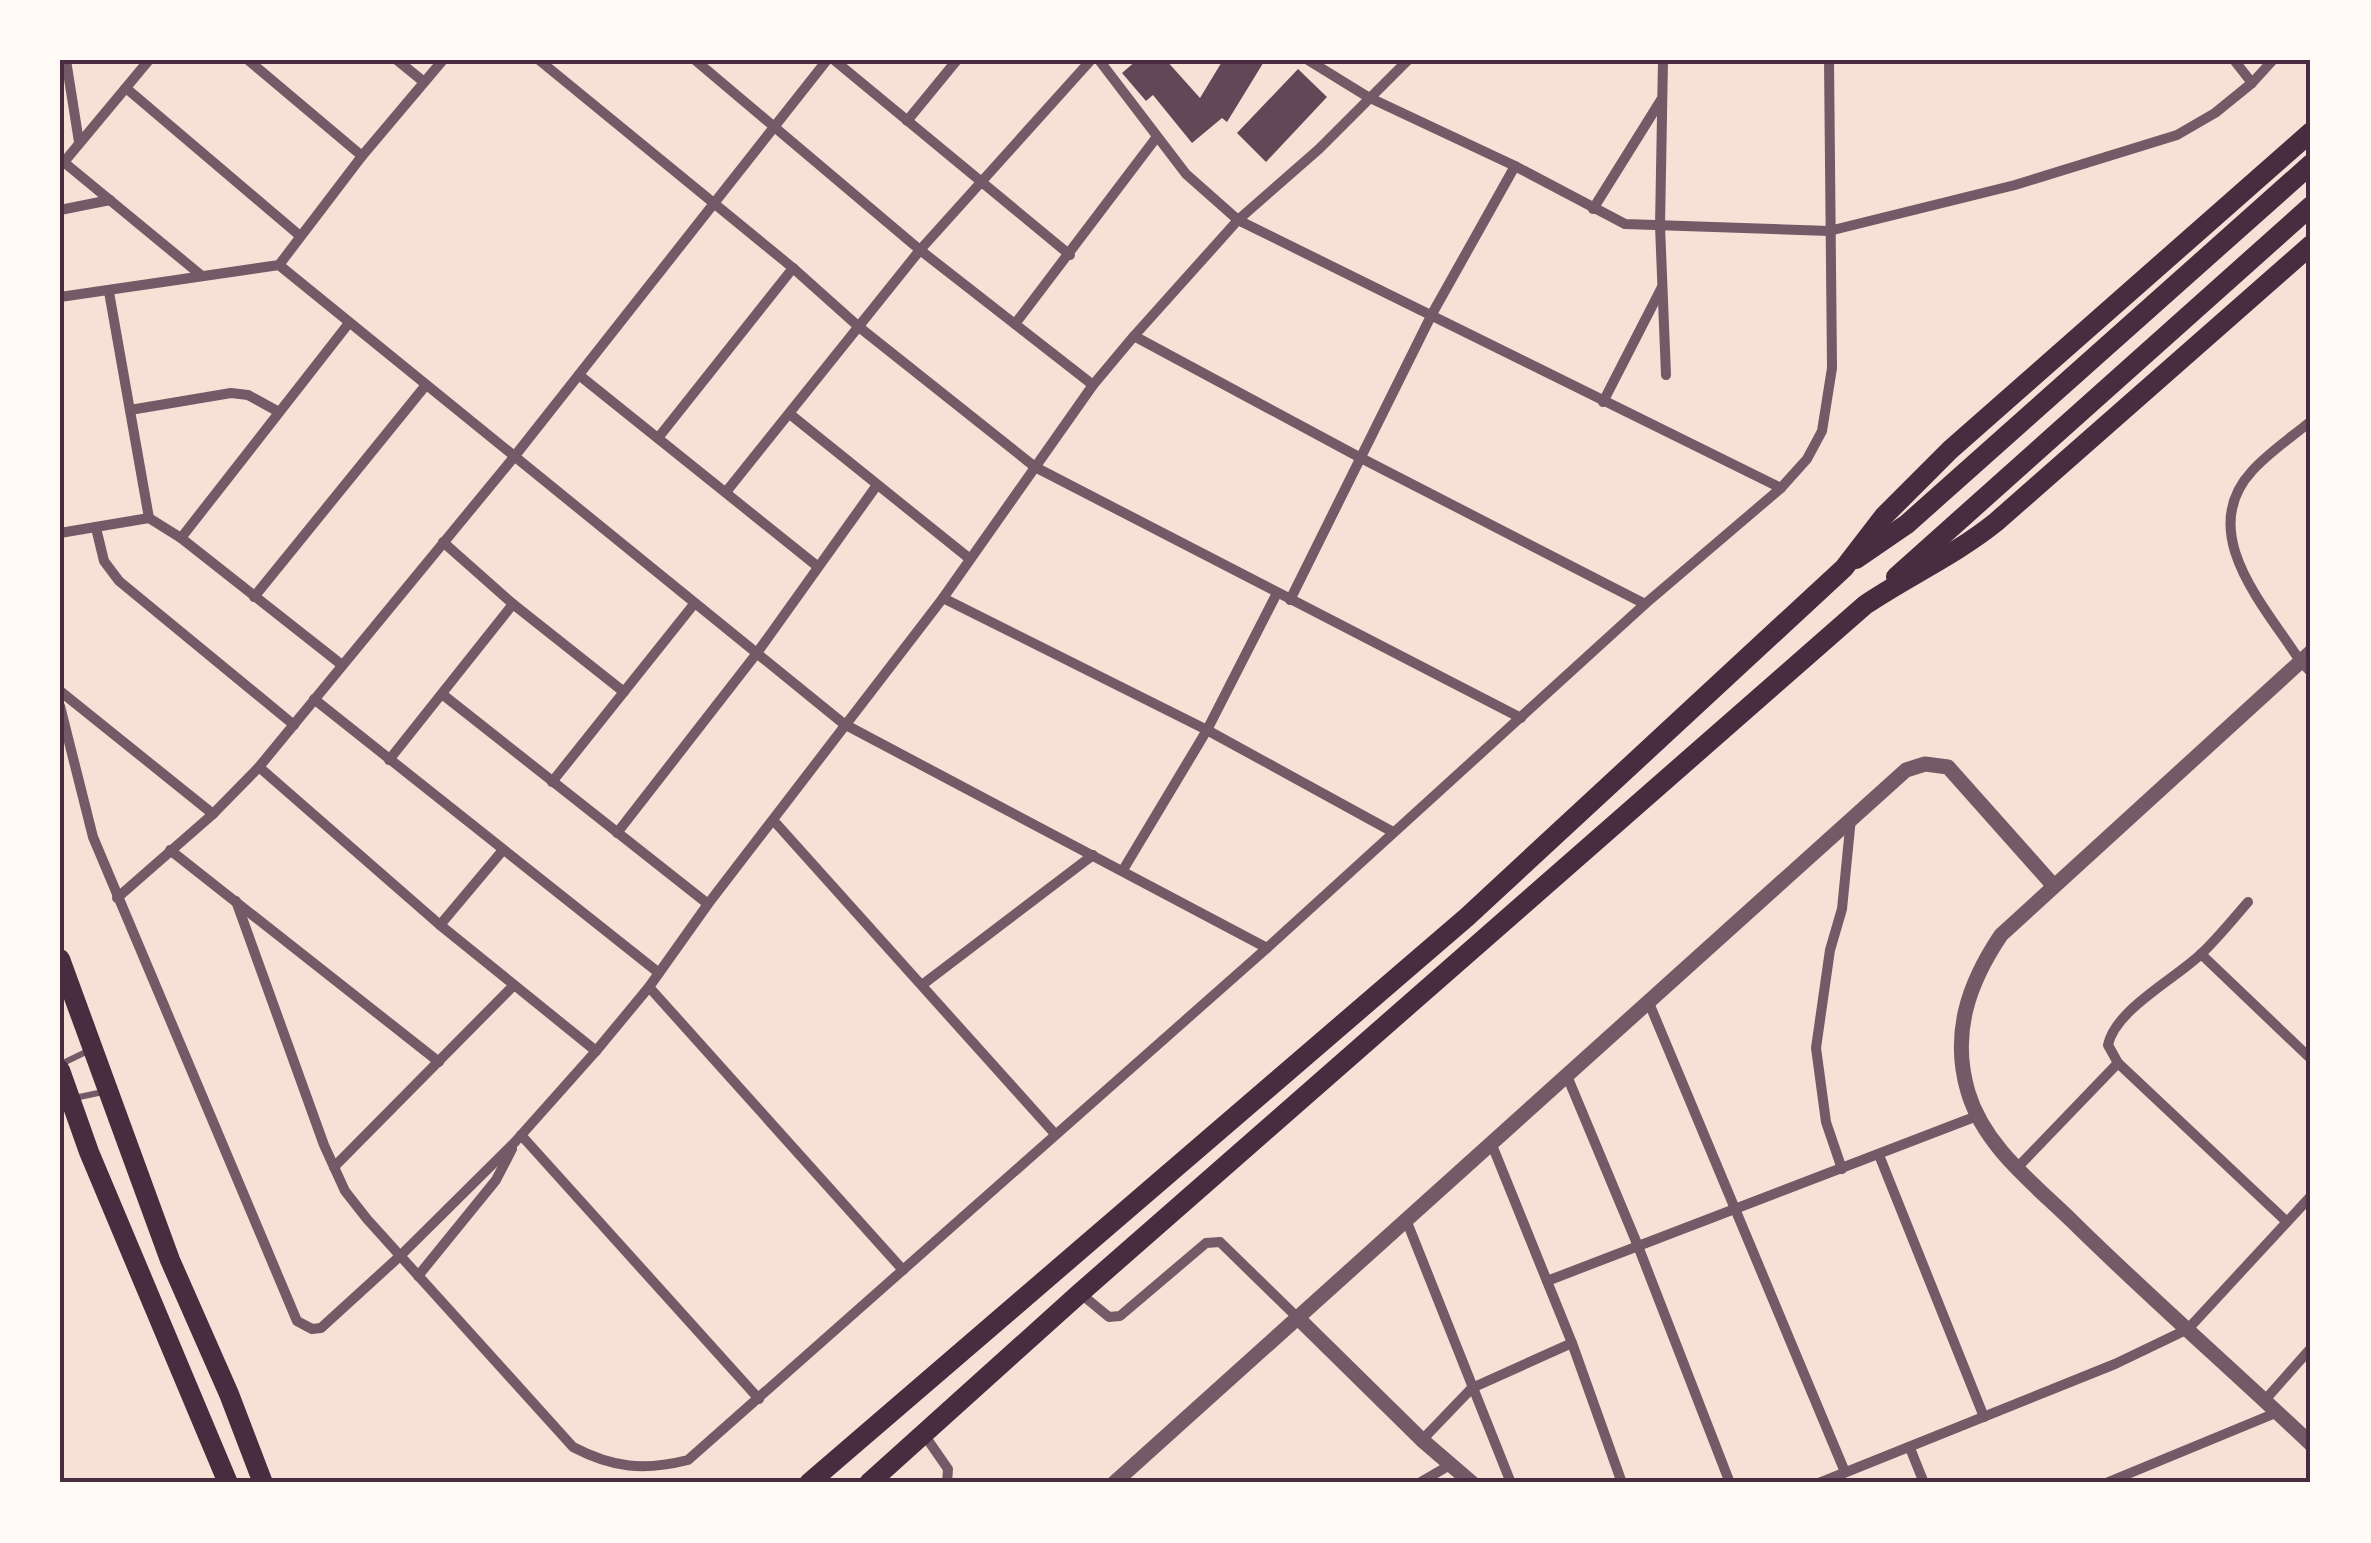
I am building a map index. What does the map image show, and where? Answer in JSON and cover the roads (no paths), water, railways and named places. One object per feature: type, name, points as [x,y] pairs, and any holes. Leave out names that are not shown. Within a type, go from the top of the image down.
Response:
[{"type":"highway","points":[[1844,568],[1884,516],[1950,450],[2311,132]]},
{"type":"highway","points":[[810,1483],[1466,917],[1844,568],[1907,524],[2311,164]]},
{"type":"highway","points":[[869,1483],[2311,206]]},
{"type":"highway","points":[[1864,604],[1946,559],[1996,522],[2311,244]]},
{"type":"highway","points":[[60,959],[170,1260],[263,1483]]},
{"type":"highway","points":[[60,1067],[65,1100],[228,1483]]},
{"type":"street","points":[[66,60],[79,142]]},
{"type":"street","points":[[148,60],[62,160],[202,276]]},
{"type":"street","points":[[248,60],[362,156]]},
{"type":"street","points":[[397,60],[424,82]]},
{"type":"street","points":[[60,297],[279,265],[362,156],[443,60]]},
{"type":"street","points":[[539,60],[794,268],[859,327],[1036,467],[1521,718]]},
{"type":"street","points":[[695,60],[920,250],[1093,385]]},
{"type":"street","points":[[117,898],[260,767],[830,60],[1070,255]]},
{"type":"street","points":[[907,121],[957,60]]},
{"type":"street","points":[[726,492],[920,250],[1091,60]]},
{"type":"street","points":[[1099,60],[1156,138],[1207,196],[1238,220],[1781,488]]},
{"type":"street","points":[[1308,60],[1368,97],[1625,224],[1829,231],[2015,185],[2148,146],[2195,126],[2252,83],[2273,60]]},
{"type":"street","points":[[60,706],[92,838],[117,898],[294,1313],[304,1326],[321,1328],[518,1139],[596,1051],[649,987],[844,724],[943,598],[1093,385],[1238,220],[1319,148],[1408,60]]},
{"type":"street","points":[[1664,60],[1660,226],[1666,375]]},
{"type":"street","points":[[236,900],[282,1034],[345,1191],[573,1447],[632,1468],[688,1460],[1267,948],[1645,604],[1781,488],[1807,459],[1822,431],[1832,368],[1828,60]]},
{"type":"street","points":[[2234,60],[2252,83]]},
{"type":"street","points":[[126,88],[300,235]]},
{"type":"street","points":[[1593,209],[1663,97]]},
{"type":"street","points":[[1015,324],[1156,138]]},
{"type":"street","points":[[1290,600],[1432,314],[1514,166]]},
{"type":"street","points":[[60,210],[110,200]]},
{"type":"street","points":[[279,265],[844,724],[1267,948]]},
{"type":"street","points":[[658,438],[794,268]]},
{"type":"street","points":[[1603,402],[1664,282]]},
{"type":"street","points":[[108,292],[149,518]]},
{"type":"street","points":[[181,538],[349,323]]},
{"type":"street","points":[[1134,336],[1645,604]]},
{"type":"street","points":[[578,375],[818,566]]},
{"type":"street","points":[[254,597],[426,385]]},
{"type":"street","points":[[130,410],[231,393],[248,394],[279,412]]},
{"type":"street","points":[[790,415],[970,559]]},
{"type":"street","points":[[2311,421],[2252,471],[2233,498],[2228,531],[2238,564],[2307,662],[2053,885],[2001,936],[1979,968],[1969,993],[1962,1022],[1961,1052],[1968,1092],[1994,1144],[2311,1444]]},
{"type":"street","points":[[617,833],[757,653],[877,485]]},
{"type":"street","points":[[60,534],[149,518],[181,538],[342,666]]},
{"type":"street","points":[[96,528],[104,561],[119,580],[294,724]]},
{"type":"street","points":[[443,542],[513,604],[624,692]]},
{"type":"street","points":[[1122,870],[1207,730],[1277,593]]},
{"type":"street","points":[[943,598],[1207,730],[1393,832]]},
{"type":"street","points":[[390,760],[513,604]]},
{"type":"street","points":[[552,782],[694,604]]},
{"type":"street","points":[[60,691],[213,814]]},
{"type":"street","points":[[442,694],[708,904]]},
{"type":"street","points":[[314,699],[659,973]]},
{"type":"street","points":[[1114,1483],[1906,770],[1925,764],[1948,767],[2053,885]]},
{"type":"street","points":[[260,767],[440,925],[596,1051]]},
{"type":"street","points":[[1842,1169],[1826,1122],[1816,1048],[1827,966],[1842,909],[1851,818]]},
{"type":"street","points":[[774,821],[1056,1134]]},
{"type":"street","points":[[170,850],[439,1062]]},
{"type":"street","points":[[440,925],[503,850]]},
{"type":"street","points":[[922,986],[1093,854]]},
{"type":"street","points":[[2248,902],[2201,954],[2114,1028],[2108,1046],[2118,1063],[2286,1222]]},
{"type":"street","points":[[2201,954],[2311,1060]]},
{"type":"street","points":[[334,1166],[514,985]]},
{"type":"street","points":[[649,987],[903,1270]]},
{"type":"street","points":[[1649,1003],[1844,1472]]},
{"type":"street","points":[[2018,1168],[2118,1063]]},
{"type":"street","points":[[1567,1076],[1730,1483]]},
{"type":"street","points":[[1547,1281],[1977,1116]]},
{"type":"street","points":[[418,1276],[496,1180],[518,1139]]},
{"type":"street","points":[[518,1139],[759,1399]]},
{"type":"street","points":[[1492,1145],[1572,1344],[1622,1483]]},
{"type":"street","points":[[1879,1155],[1984,1417]]},
{"type":"street","points":[[1819,1483],[2114,1364],[2188,1329],[2311,1196]]},
{"type":"street","points":[[1407,1222],[1511,1483]]},
{"type":"street","points":[[1080,1293],[1108,1317],[1120,1316],[1206,1243],[1220,1242],[1422,1440],[1472,1483]]},
{"type":"street","points":[[1422,1440],[1472,1388],[1572,1344]]},
{"type":"street","points":[[2265,1400],[2311,1348]]},
{"type":"street","points":[[2106,1483],[2278,1412]]},
{"type":"street","points":[[923,1433],[948,1469],[947,1483]]},
{"type":"street","points":[[1910,1448],[1924,1483]]},
{"type":"street","points":[[1419,1483],[1450,1465]]},
{"type":"lane","points":[[60,1067],[91,1050]]},
{"type":"lane","points":[[65,1100],[106,1091]]}]
